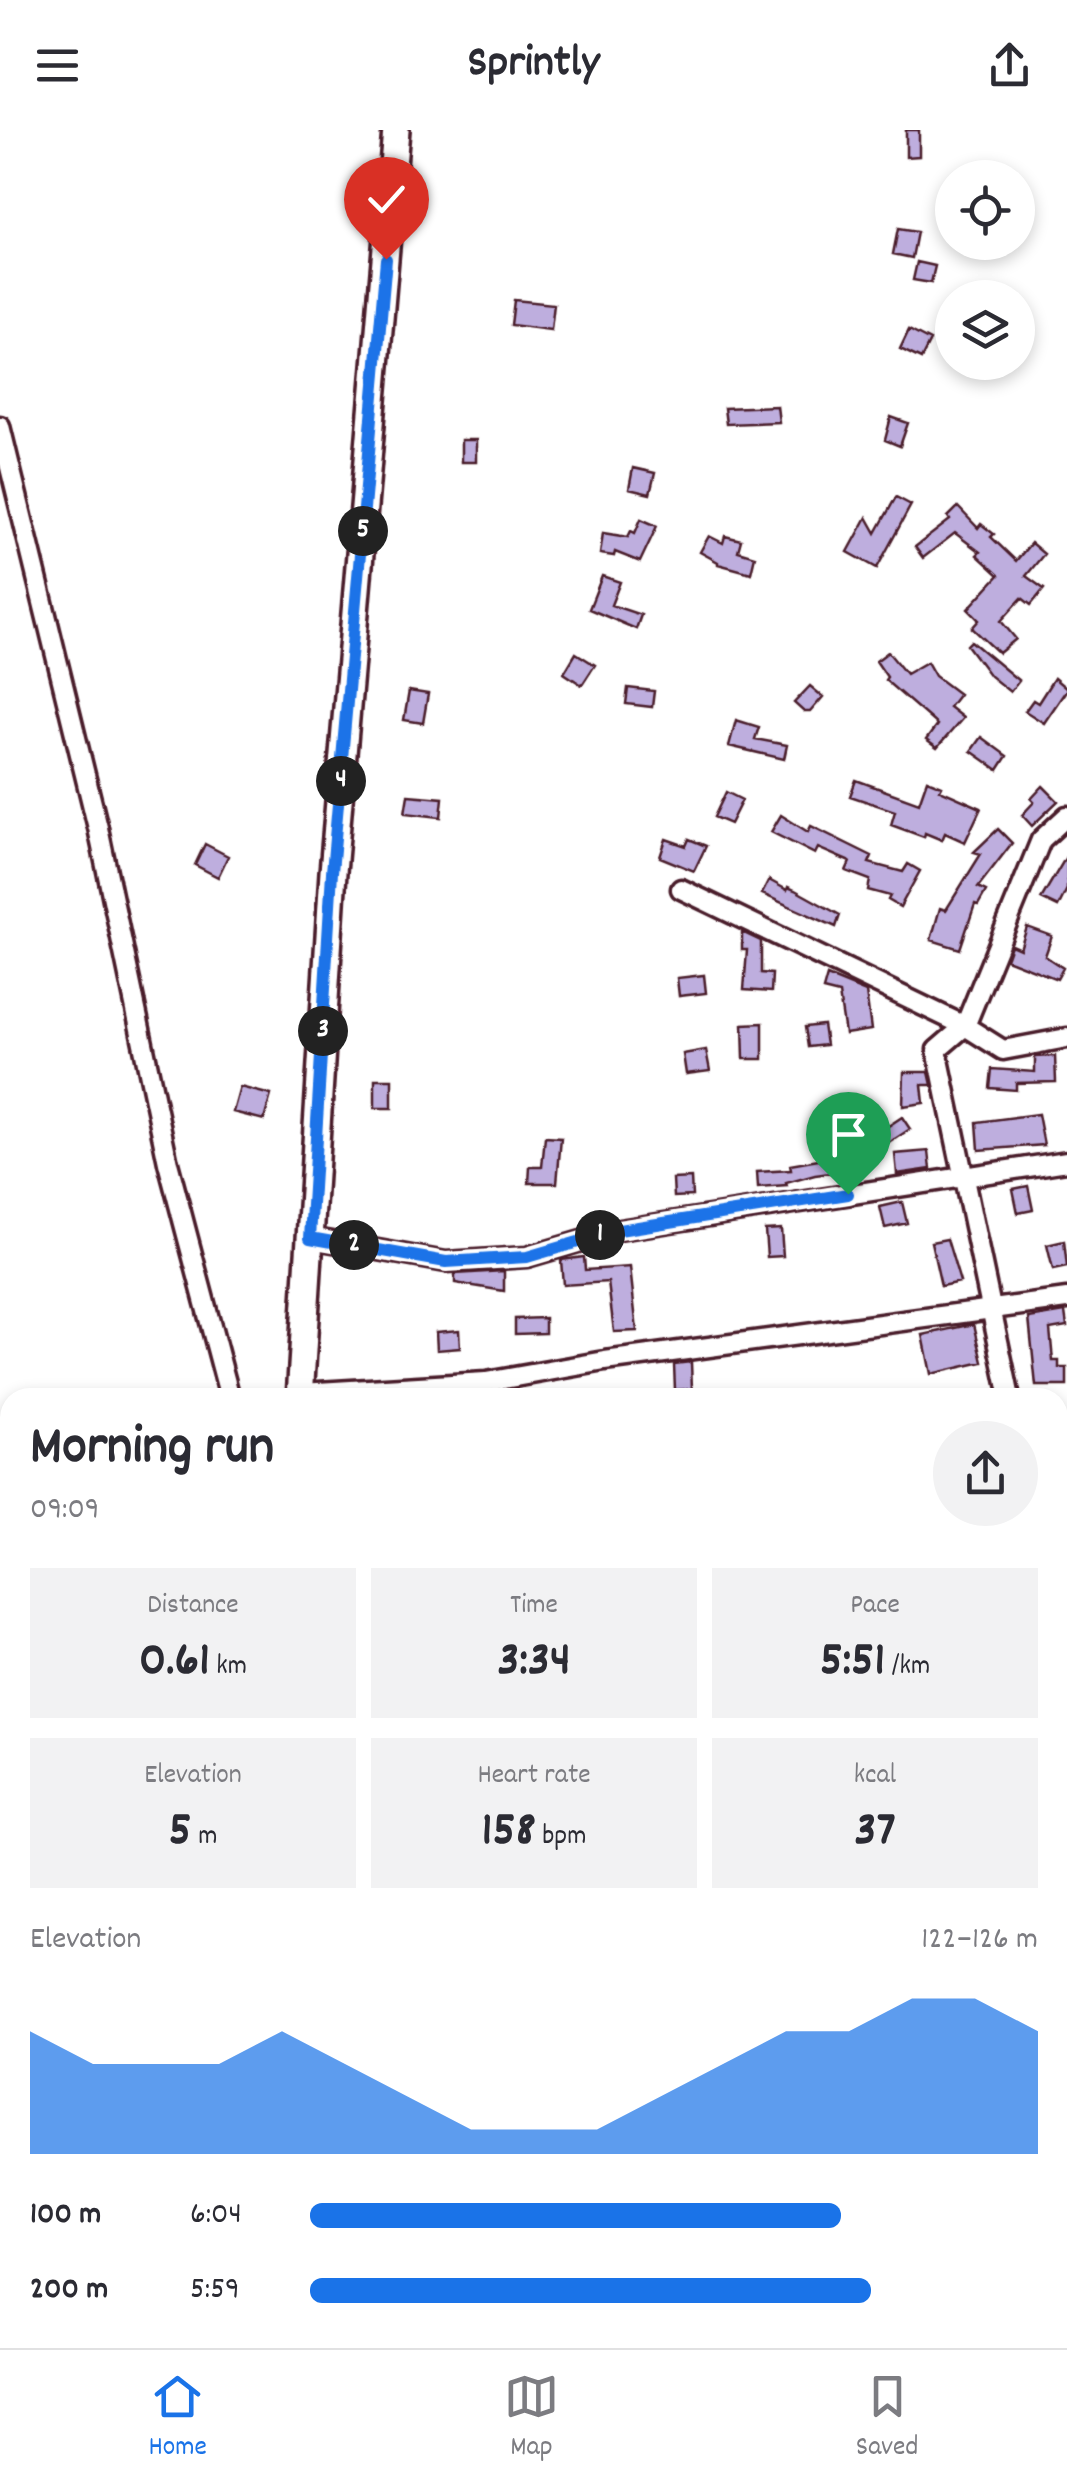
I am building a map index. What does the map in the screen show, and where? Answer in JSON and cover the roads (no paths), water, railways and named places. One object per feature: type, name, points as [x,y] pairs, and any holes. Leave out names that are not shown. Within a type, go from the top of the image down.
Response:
[{"type":"main road","points":[[300,1388],[332,872],[396,130]]},
{"type":"street","points":[[0,426],[98,828],[168,1163],[227,1388]]},
{"type":"street","points":[[1008,1388],[937,1050],[964,1026],[1041,840],[1067,816]]},
{"type":"street","points":[[681,889],[964,1026],[1004,1050],[1067,1038]]},
{"type":"street","points":[[310,1238],[446,1262],[527,1257],[619,1230],[1067,1160]]},
{"type":"street","points":[[400,1388],[486,1382],[605,1361],[1067,1299]]}]
